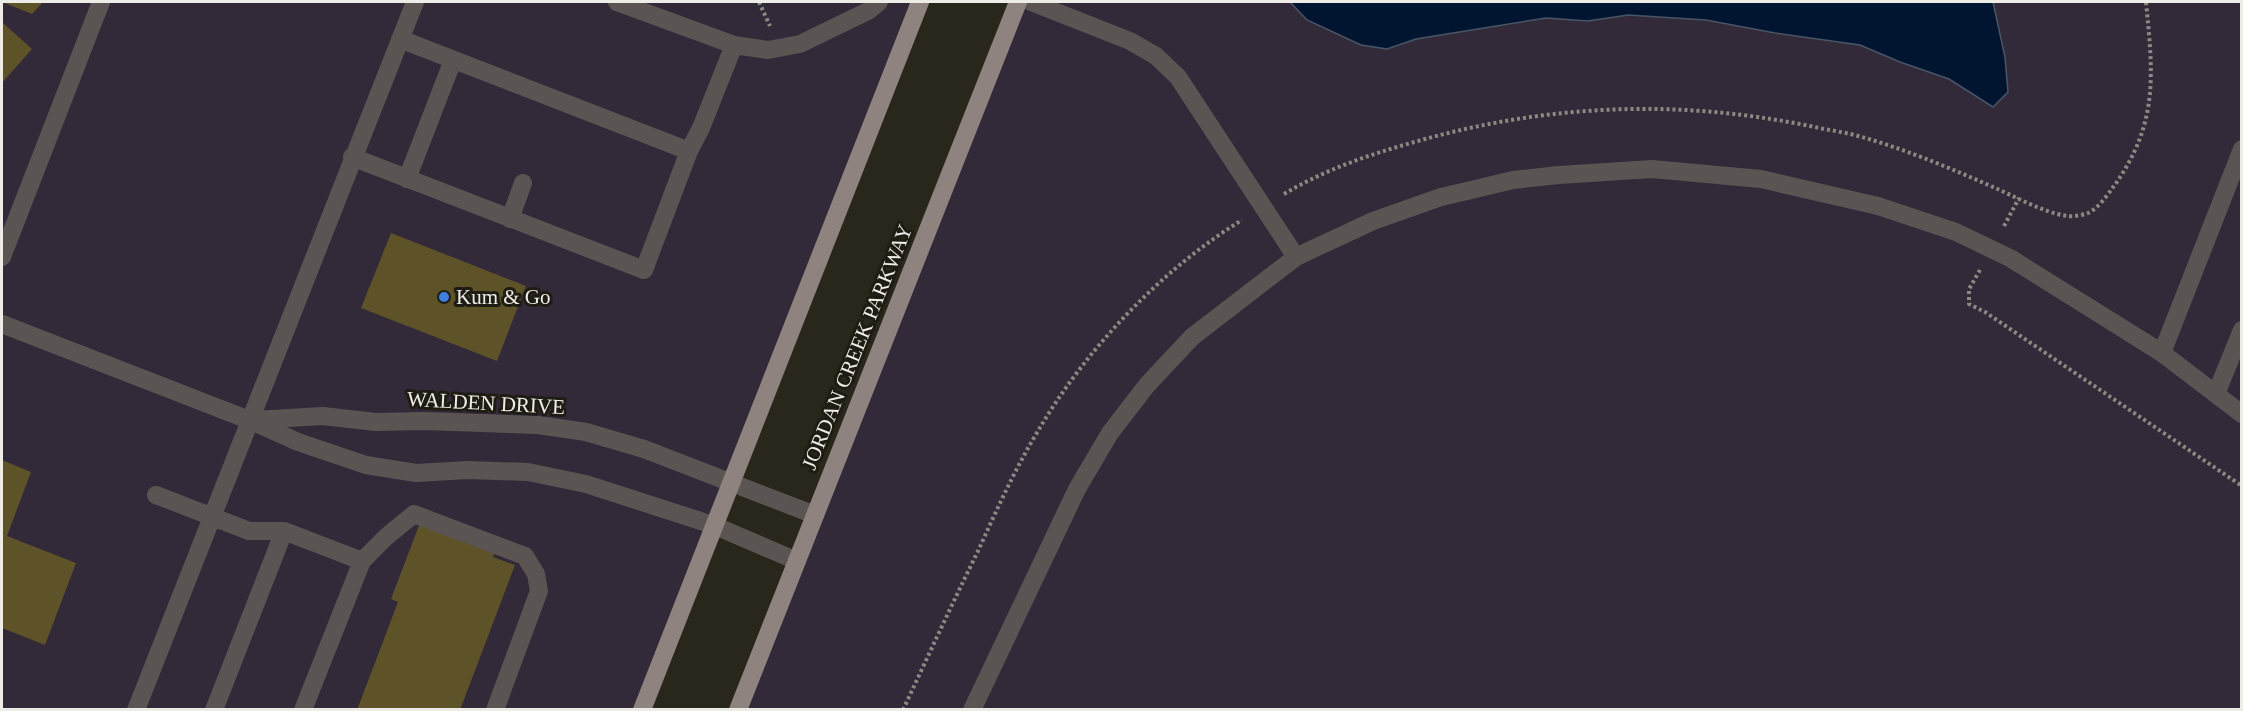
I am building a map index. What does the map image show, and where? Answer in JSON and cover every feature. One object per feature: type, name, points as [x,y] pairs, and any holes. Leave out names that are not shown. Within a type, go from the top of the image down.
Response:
[{"type":"main road","points":[[642,710],[920,2]]},
{"type":"main road","name":"JORDAN CREEK PARKWAY","points":[[738,710],[1018,2]]},
{"type":"lane","points":[[2,257],[101,2]]},
{"type":"lane","points":[[136,710],[415,2]]},
{"type":"lane","points":[[617,2],[734,45],[768,50],[800,44],[868,11],[879,2]]},
{"type":"lane","points":[[1031,2],[1130,41],[1156,56],[1178,77],[1296,257]]},
{"type":"lane","points":[[400,39],[453,60],[553,107],[689,151]]},
{"type":"lane","points":[[352,158],[644,270],[689,151],[702,128],[734,45]]},
{"type":"lane","points":[[407,179],[453,60]]},
{"type":"lane","points":[[2162,353],[2241,148]]},
{"type":"lane","points":[[972,710],[1077,489],[1110,433],[1147,385],[1191,338],[1296,257],[1373,221],[1441,197],[1513,180],[1652,169],[1721,174],[1802,187],[1922,219],[1956,232],[2010,258],[2162,353],[2241,414]]},
{"type":"lane","points":[[510,219],[523,183]]},
{"type":"lane","name":"WALDEN DRIVE","points":[[2,324],[249,420],[298,442],[366,465],[416,473],[468,470],[528,472],[586,484],[713,525],[797,561]]},
{"type":"lane","points":[[2216,394],[2241,330]]},
{"type":"lane","name":"WALDEN DRIVE","points":[[249,420],[323,416],[376,422],[424,421],[538,425],[595,435],[644,449],[815,515]]},
{"type":"lane","points":[[156,495],[249,531],[284,531],[362,561]]},
{"type":"lane","points":[[303,710],[362,561],[414,514],[525,556],[536,574],[539,591],[495,710]]},
{"type":"lane","points":[[214,710],[284,531]]},
{"type":"path","points":[[759,2],[770,26],[779,23]]},
{"type":"path","points":[[1293,189],[1368,155],[1461,128],[1551,112],[1638,107],[1760,116],[1861,137],[1933,160],[2049,211],[2070,217],[2089,213],[2104,199],[2125,170],[2144,127],[2151,93],[2146,2]]},
{"type":"path","points":[[2019,198],[1969,289],[1970,304],[1986,312],[2092,383],[2241,486]]},
{"type":"path","points":[[903,710],[1004,495],[1038,430],[1086,363],[1162,279],[1225,230]]},
{"type":"shaded area","points":[[2,2],[920,2],[642,709],[2,709]]},
{"type":"shaded area","points":[[1018,2],[2241,2],[2241,709],[738,710]]},
{"type":"water","points":[[1290,2],[1993,2],[2005,57],[2008,92],[1993,107],[1949,79],[1860,45],[1706,20],[1628,15],[1588,21],[1546,18],[1416,39],[1387,49],[1361,45],[1307,20]]},
{"type":"building","points":[[2,2],[43,2],[32,14]]},
{"type":"building","points":[[2,22],[32,49],[2,83]]},
{"type":"building","name":"Kum & Go","points":[[391,233],[526,286],[497,361],[361,308]]},
{"type":"building","points":[[2,460],[31,472],[7,536],[76,563],[45,645],[2,628]]},
{"type":"building","points":[[421,520],[495,550],[493,557],[515,565],[460,710],[357,710],[398,602],[391,599]]},
{"type":"place","name":"Kum & Go","points":[[444,297]]}]
